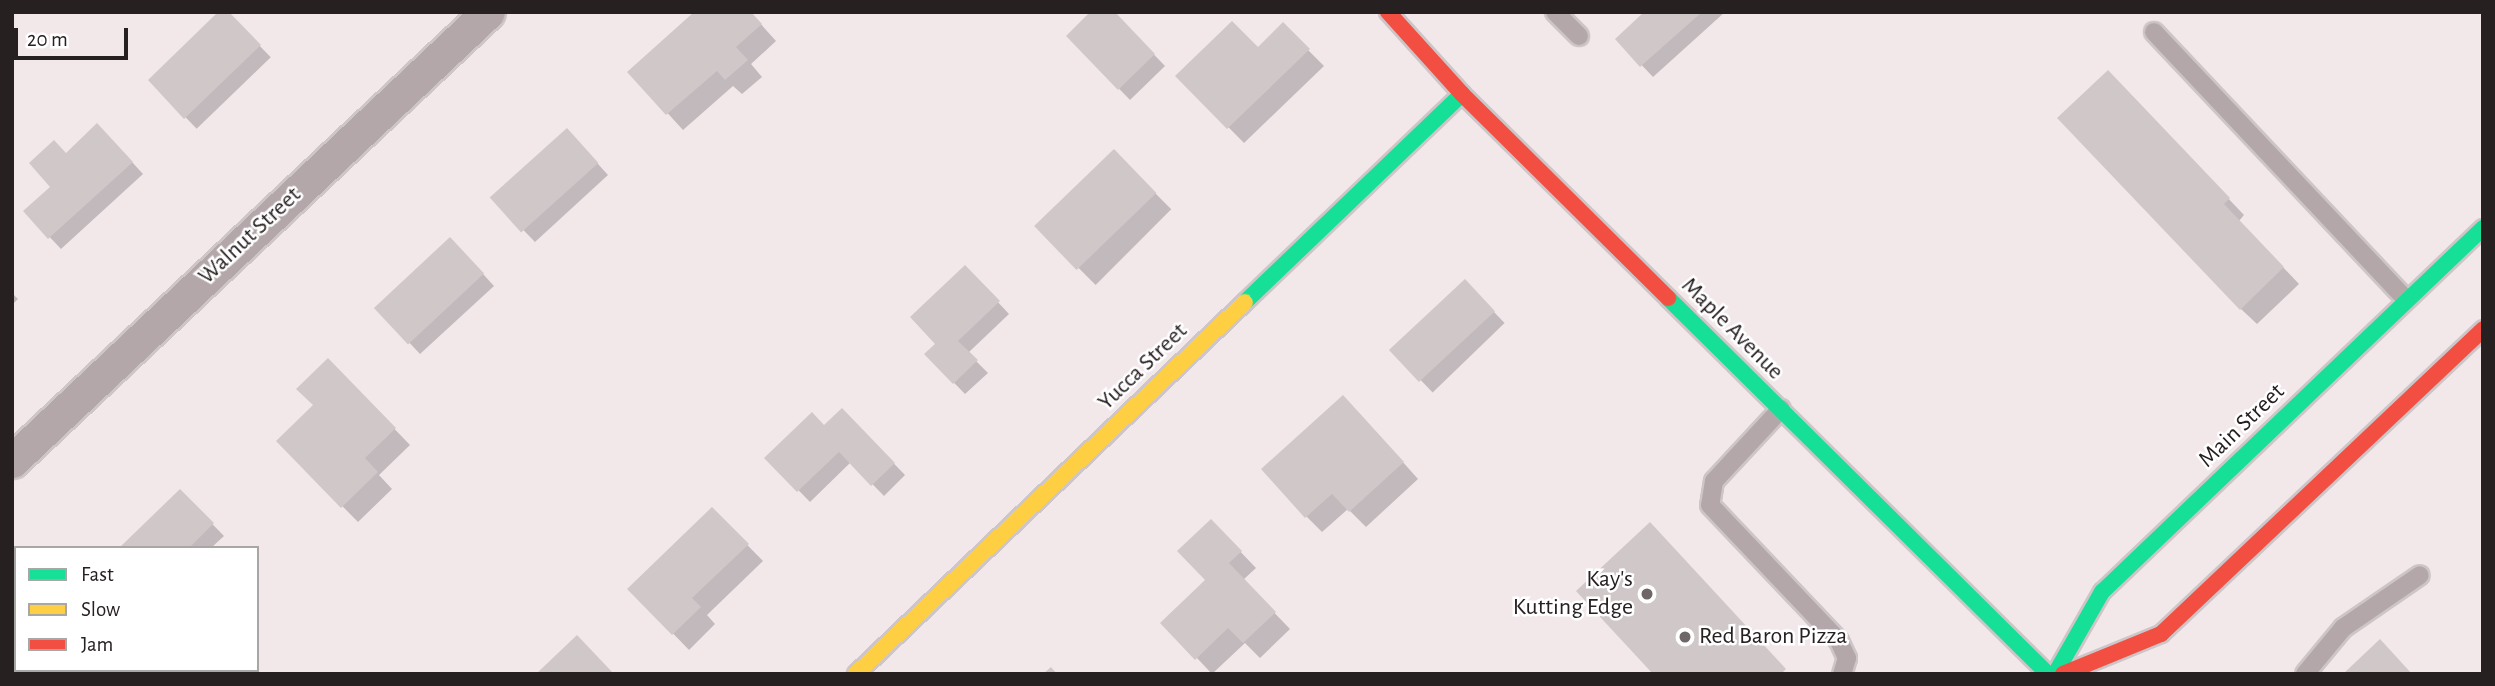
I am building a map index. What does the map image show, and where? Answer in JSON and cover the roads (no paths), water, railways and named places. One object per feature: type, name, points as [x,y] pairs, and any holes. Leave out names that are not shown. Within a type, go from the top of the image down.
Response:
[{"type":"street","name":"Walnut Street","points":[[12,461],[488,12]]},
{"type":"street","name":"Maple Avenue","points":[[1388,12],[1462,94],[2048,674]]},
{"type":"street","name":"Yucca Street","points":[[856,674],[1462,94]]},
{"type":"street","name":"Main Street","points":[[2055,674],[2102,592],[2483,228]]},
{"type":"street","points":[[2063,674],[2161,634],[2483,329]]},
{"type":"lane","points":[[1555,12],[1579,36]]},
{"type":"lane","points":[[2154,32],[2406,299]]},
{"type":"lane","points":[[1781,410],[1714,481],[1710,505],[1724,525],[1839,641],[1847,658],[1842,674]]},
{"type":"lane","points":[[2305,674],[2343,628],[2420,575]]},
{"type":"place","name":"Kay's Kutting Edge","points":[[1647,594]]},
{"type":"place","name":"Red Baron Pizza","points":[[1685,637]]}]
